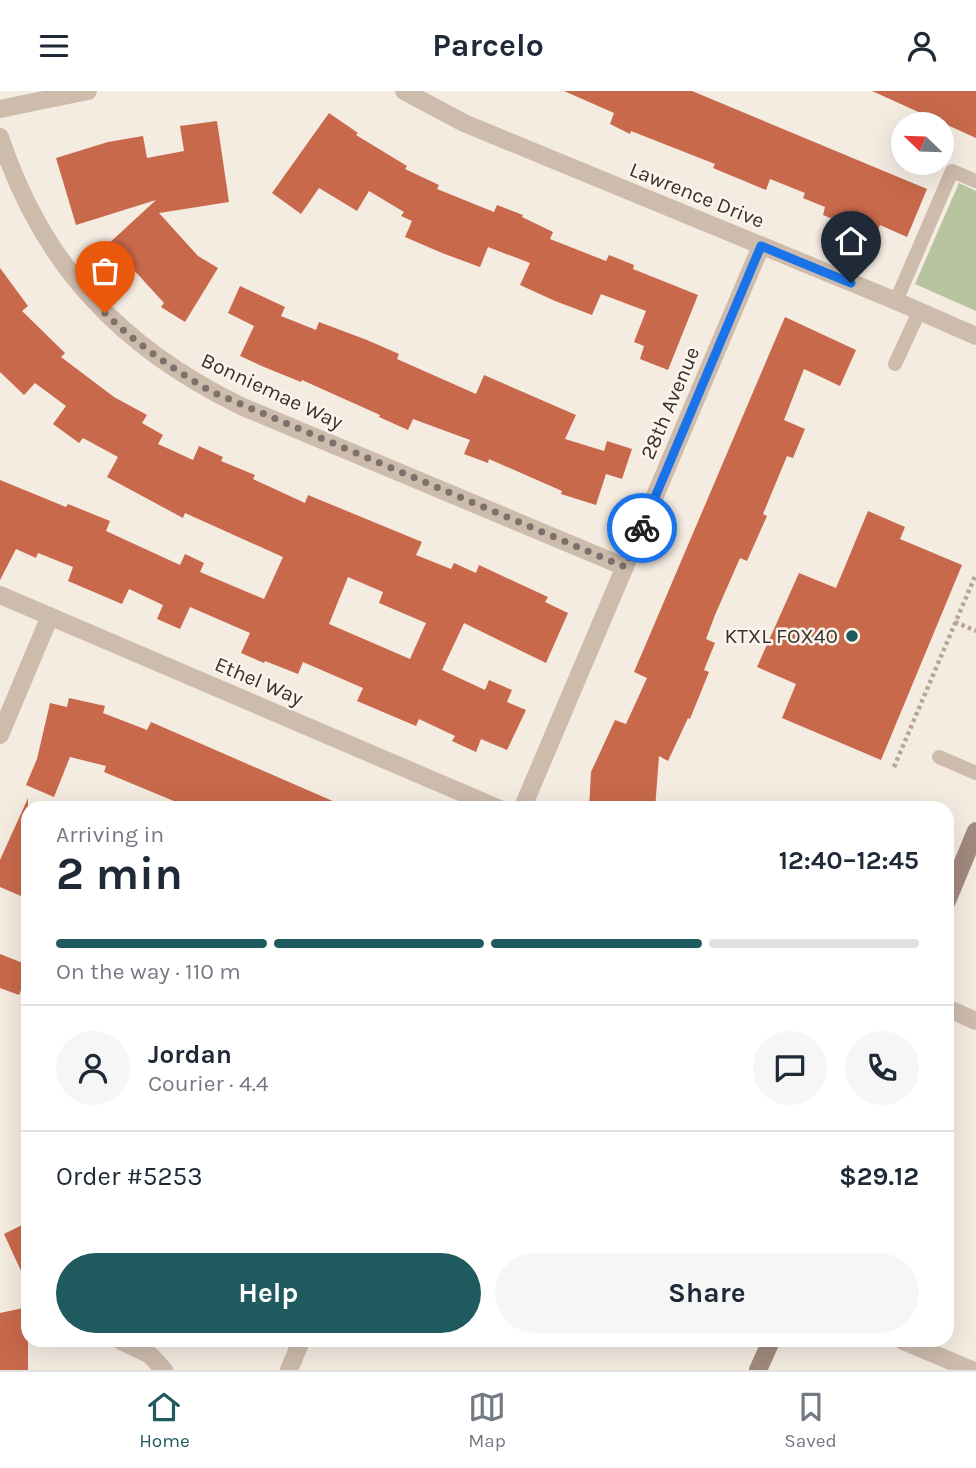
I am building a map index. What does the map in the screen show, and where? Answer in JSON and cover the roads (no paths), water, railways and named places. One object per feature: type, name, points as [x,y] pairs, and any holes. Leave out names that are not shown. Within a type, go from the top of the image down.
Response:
[{"type":"main road","points":[[954,884],[976,831]]},
{"type":"main road","points":[[758,1370],[768,1347]]},
{"type":"street","points":[[0,109],[88,91]]},
{"type":"street","name":"Lawrence Drive","points":[[404,91],[464,124],[976,336]]},
{"type":"street","name":"Bonniemae Way","points":[[0,137],[12,173],[54,252],[86,294],[123,331],[165,364],[243,407],[625,567]]},
{"type":"street","name":"28th Avenue","points":[[525,801],[761,246]]},
{"type":"street","name":"Ethel Way","points":[[0,595],[481,801]]},
{"type":"street","points":[[0,735],[50,616]]},
{"type":"street","points":[[954,1011],[976,1021]]},
{"type":"street","points":[[133,1347],[150,1355],[164,1370]]},
{"type":"street","points":[[289,1370],[299,1347]]},
{"type":"street","points":[[917,1347],[972,1370]]},
{"type":"lane","points":[[896,301],[952,171],[976,181]]},
{"type":"lane","points":[[895,364],[919,312]]},
{"type":"lane","points":[[939,757],[976,773]]},
{"type":"place","name":"KTXL FOX40","points":[[852,636]]}]
